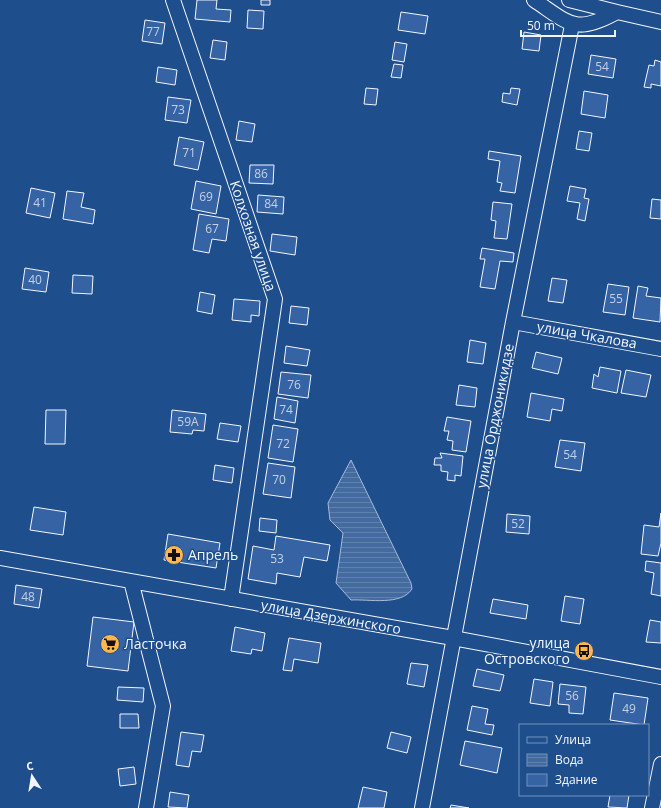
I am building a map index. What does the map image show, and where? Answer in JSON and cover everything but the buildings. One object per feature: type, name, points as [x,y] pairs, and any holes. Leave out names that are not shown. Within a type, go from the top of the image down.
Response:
[{"type":"street","name":"Колхозная улица","points":[[173,0],[275,300],[231,600]]},
{"type":"street","points":[[534,0],[572,25],[597,23],[617,12]]},
{"type":"street","points":[[569,0],[661,22]]},
{"type":"street","name":"улица Орджоникидзе","points":[[422,808],[513,322],[572,25]]},
{"type":"street","name":"улица Чкалова","points":[[513,322],[661,349]]},
{"type":"street","name":"улица Дзержинского","points":[[0,558],[131,580],[231,600],[454,638],[661,677]]},
{"type":"street","points":[[131,580],[163,706],[146,808]]},
{"type":"street","points":[[652,808],[661,764]]},
{"type":"water","points":[[351,460],[411,583],[412,589],[400,598],[393,600],[351,600],[336,583],[343,533],[330,520],[328,503]]},
{"type":"place","name":"Апрель","points":[[174,555]]},
{"type":"place","name":"Ласточка","points":[[110,644]]},
{"type":"place","name":"улица Островского","points":[[584,651]]}]
